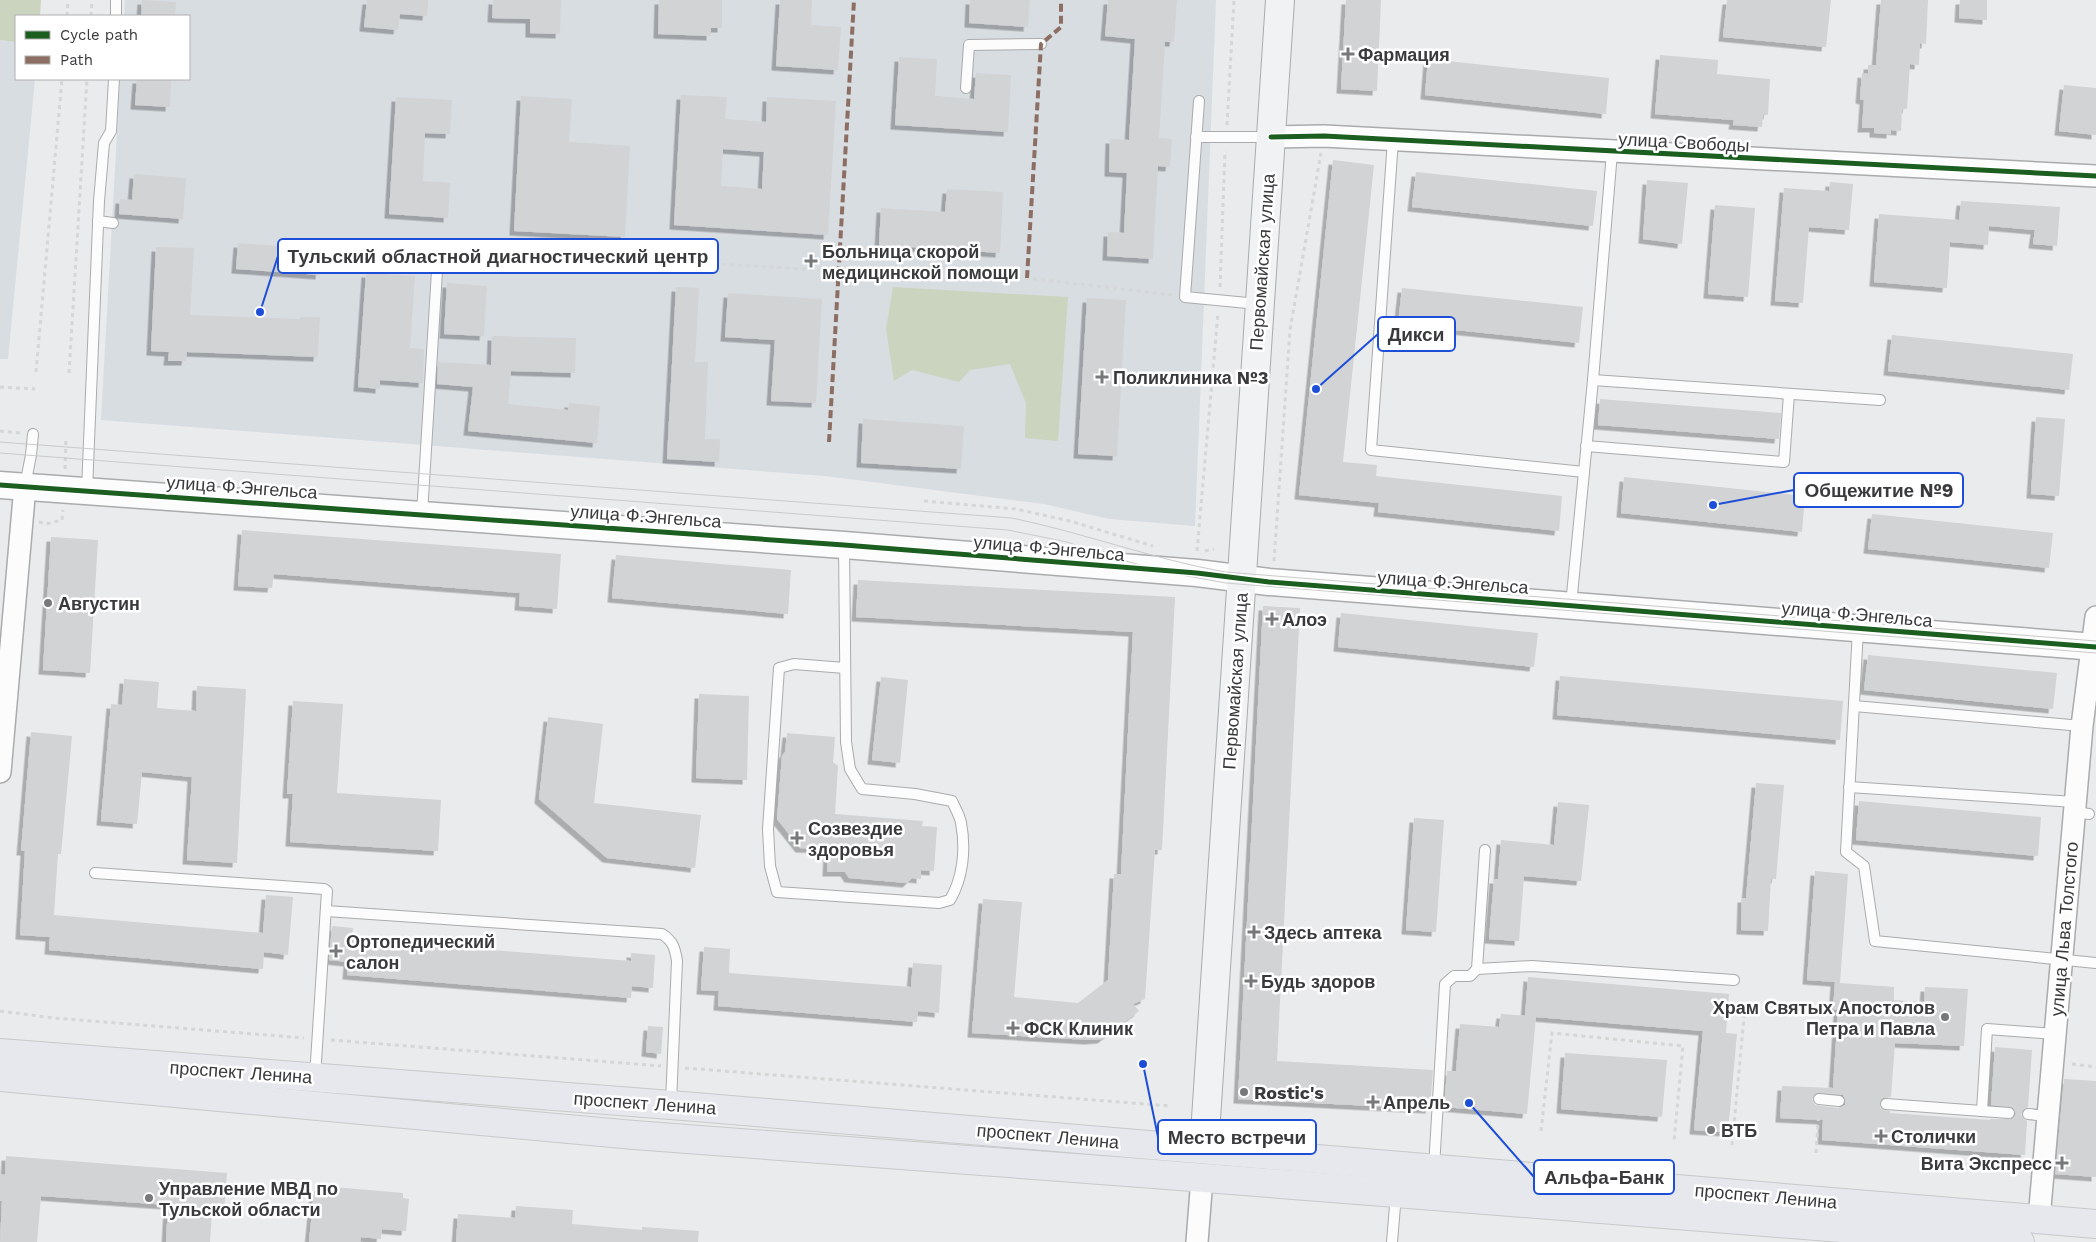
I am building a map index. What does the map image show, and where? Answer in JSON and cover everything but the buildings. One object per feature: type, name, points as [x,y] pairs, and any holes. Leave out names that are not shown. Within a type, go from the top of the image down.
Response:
[{"type":"main road","name":"Первомайская улица","points":[[1202,1178],[1280,0]]},
{"type":"main road","name":"проспект Ленина","points":[[0,1053],[671,1105],[1434,1168],[2038,1231],[2096,1224]]},
{"type":"main road","name":"проспект Ленина","points":[[0,1077],[634,1135],[2020,1242]]},
{"type":"street","name":"улица Свободы","points":[[1271,137],[1324,136],[2096,176]]},
{"type":"street","name":"улица Ф.Энгельса","points":[[12,486],[844,545],[1241,579],[2094,647]]},
{"type":"street","points":[[0,772],[12,486]]},
{"type":"street","name":"улица Льва Толстого","points":[[2038,1231],[2038,1115],[2055,1034],[2080,809],[2082,726],[2094,647],[2096,617]]},
{"type":"street","name":"Первомайская улица","points":[[1197,1242],[1202,1178]]},
{"type":"lane","points":[[116,0],[116,15]]},
{"type":"lane","points":[[966,88],[969,46],[1041,44]]},
{"type":"lane","points":[[87,490],[98,222],[104,143],[111,131],[114,80]]},
{"type":"lane","points":[[1199,101],[1185,297],[1260,304]]},
{"type":"lane","points":[[1196,137],[1271,137]]},
{"type":"lane","points":[[1393,140],[1371,450],[1584,472]]},
{"type":"lane","points":[[1571,605],[1593,380],[1612,152]]},
{"type":"lane","points":[[98,222],[112,223]]},
{"type":"lane","points":[[422,514],[438,255]]},
{"type":"lane","points":[[1593,380],[1880,400]]},
{"type":"lane","points":[[1586,446],[1784,462],[1789,394]]},
{"type":"lane","points":[[12,486],[31,455],[33,434]]},
{"type":"lane","points":[[844,545],[846,742],[850,769],[862,789],[939,797],[952,801],[961,822],[962,847],[961,873],[958,886],[950,900],[939,903],[777,892],[770,866],[768,829],[779,668],[794,664],[845,668]]},
{"type":"lane","points":[[1858,628],[1846,852],[1864,866],[1875,940],[2096,963]]},
{"type":"lane","points":[[1854,706],[2082,726]]},
{"type":"lane","points":[[1850,787],[2080,809]]},
{"type":"lane","points":[[1434,1168],[1445,984],[1454,976],[1470,976],[1477,969],[1485,850]]},
{"type":"lane","points":[[95,873],[324,888],[328,894],[314,1078]]},
{"type":"lane","points":[[326,911],[662,934],[670,940],[675,949],[677,961],[671,1105]]},
{"type":"lane","points":[[1477,969],[1532,966],[1734,980]]},
{"type":"lane","points":[[1982,1111],[1986,1029],[2055,1034]]},
{"type":"lane","points":[[1819,1099],[1839,1101]]},
{"type":"lane","points":[[1886,1104],[2009,1113]]},
{"type":"lane","points":[[1392,1242],[1396,1193]]},
{"type":"path","points":[[67,15],[68,0]]},
{"type":"path","points":[[91,15],[92,0]]},
{"type":"path","points":[[36,372],[62,80]]},
{"type":"path","points":[[69,374],[87,80]]},
{"type":"path","points":[[578,256],[839,271],[1028,278],[1185,297]]},
{"type":"path","points":[[0,387],[35,388]]},
{"type":"path","points":[[0,431],[7,432]]},
{"type":"path","points":[[924,501],[1016,509],[1070,521],[1155,547]]},
{"type":"path","points":[[1189,551],[1197,552]]},
{"type":"path","points":[[1732,1145],[1745,1007]]},
{"type":"path","points":[[0,1011],[54,1018],[1170,1106]]},
{"type":"path","points":[[1541,1131],[1552,1033],[1683,1046],[1674,1141]]},
{"type":"path","points":[[2068,1064],[2096,1067]]},
{"type":"path","points":[[1816,1153],[1819,1099]]},
{"type":"shaded area","name":"Больница скорой медицинской помощи","points":[[125,0],[1216,0],[1195,526],[1109,519],[1044,504],[825,476],[101,420],[120,80],[190,80],[190,15],[124,15]]},
{"type":"shaded area","points":[[0,40],[15,42],[15,80],[35,80],[8,359],[0,359]]},
{"type":"green space","points":[[0,0],[41,0],[40,15],[15,15],[15,42],[0,40]]},
{"type":"green space","points":[[893,287],[1068,297],[1058,441],[1025,438],[1026,403],[1010,364],[970,370],[959,382],[912,370],[894,381],[886,329]]},
{"type":"tram line","points":[[0,442],[1012,518],[1198,567],[1225,572],[2096,641]]},
{"type":"tram line","points":[[0,453],[1008,530],[1067,542],[1107,556],[1170,573],[1226,583],[2096,653]]},
{"type":"marked path","points":[[829,442],[854,0]]},
{"type":"marked path","points":[[1027,278],[1041,44],[1061,27],[1061,0]]},
{"type":"cycle path","points":[[1271,137],[1324,136],[2096,176]]},
{"type":"cycle path","points":[[0,485],[844,545],[1197,573],[1269,582],[2096,647]]},
{"type":"place","name":"Фармация","points":[[1348,54]]},
{"type":"place","name":"Больница скорой медицинской помощи","points":[[811,261]]},
{"type":"place","name":"Тульский областной диагностический центр","points":[[260,312]]},
{"type":"place","name":"Поликлиника №3","points":[[1102,377]]},
{"type":"place","name":"Дикси","points":[[1316,389]]},
{"type":"place","name":"Общежитие №9","points":[[1713,505]]},
{"type":"place","name":"Августин","points":[[48,603]]},
{"type":"place","name":"Алоэ","points":[[1272,619]]},
{"type":"place","name":"Созвездие здоровья","points":[[797,838]]},
{"type":"place","name":"Здесь аптека","points":[[1254,932]]},
{"type":"place","name":"Ортопедический салон","points":[[336,951]]},
{"type":"place","name":"Будь здоров","points":[[1251,981]]},
{"type":"place","name":"Храм Святых Апостолов Петра и Павла","points":[[1945,1017]]},
{"type":"place","name":"ФСК Клиник","points":[[1013,1028]]},
{"type":"place","name":"Место встречи","points":[[1143,1064]]},
{"type":"place","name":"Rostic's","points":[[1244,1092]]},
{"type":"place","name":"Апрель","points":[[1373,1102]]},
{"type":"place","name":"Альфа-Банк","points":[[1469,1103]]},
{"type":"place","name":"ВТБ","points":[[1711,1130]]},
{"type":"place","name":"Столички","points":[[1881,1136]]},
{"type":"place","name":"Вита Экспресс","points":[[2062,1163]]},
{"type":"place","name":"Управление МВД по Тульской области","points":[[149,1198]]}]
